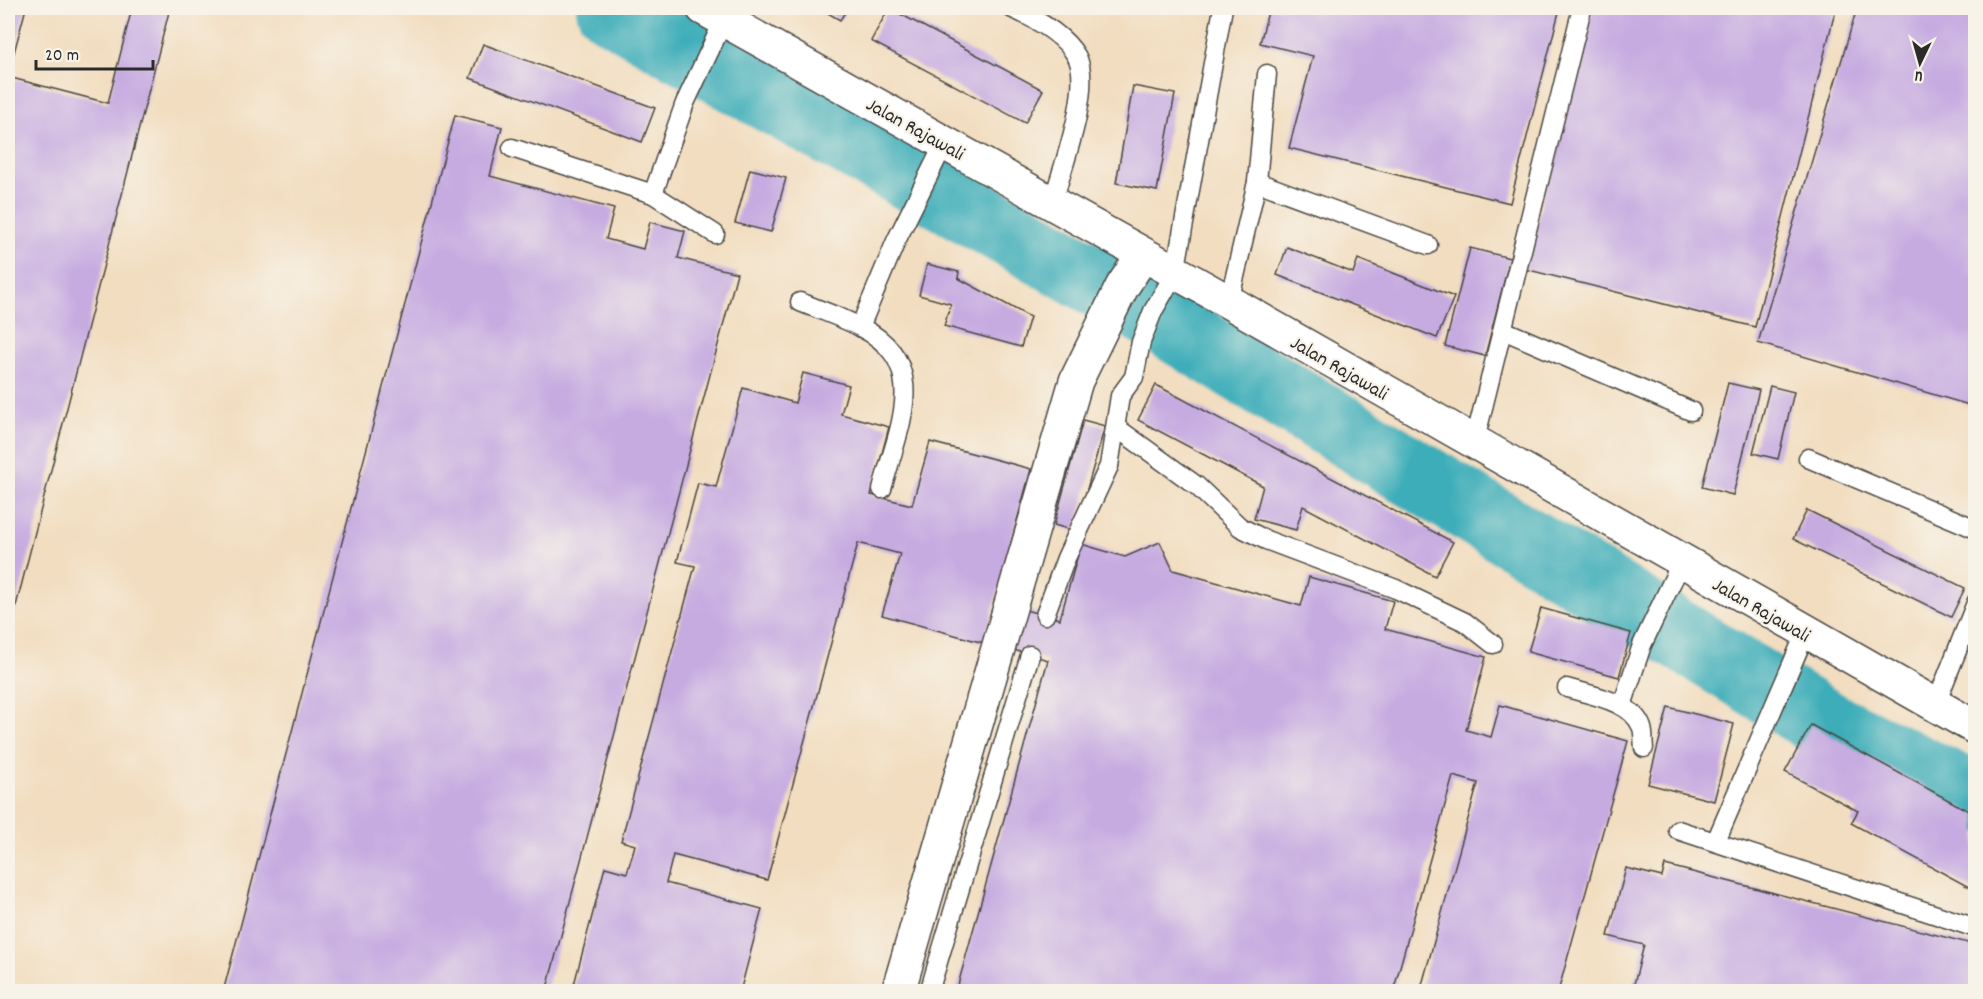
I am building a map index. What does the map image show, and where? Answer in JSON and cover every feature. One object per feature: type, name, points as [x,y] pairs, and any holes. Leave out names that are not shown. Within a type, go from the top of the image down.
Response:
[{"type":"street","name":"Jalan Rajawali","points":[[713,14],[937,157],[1052,205],[1229,302],[1681,563],[1801,646],[1935,706],[1976,728]]},
{"type":"street","points":[[898,992],[1076,381],[1122,287],[1143,255]]},
{"type":"lane","points":[[1011,8],[1062,38],[1076,56],[1083,74],[1076,120],[1052,205]]},
{"type":"lane","points":[[1044,615],[1066,558],[1109,466],[1117,428],[1120,396],[1134,377],[1141,342],[1153,311],[1175,273],[1223,8]]},
{"type":"lane","points":[[1474,444],[1582,8]]},
{"type":"lane","points":[[653,194],[685,103],[705,59],[713,14]]},
{"type":"lane","points":[[1229,302],[1257,182],[1267,74]]},
{"type":"lane","points":[[512,148],[653,194],[716,234]]},
{"type":"lane","points":[[860,327],[896,241],[937,157]]},
{"type":"lane","points":[[1257,182],[1428,245]]},
{"type":"lane","points":[[800,302],[860,327],[881,340],[898,358],[904,378],[905,402],[882,489]]},
{"type":"lane","points":[[1503,330],[1691,411]]},
{"type":"lane","points":[[1117,428],[1189,480],[1240,527],[1396,589],[1465,622],[1493,644]]},
{"type":"lane","points":[[1808,458],[1976,529]]},
{"type":"lane","points":[[1622,706],[1642,645],[1681,563]]},
{"type":"lane","points":[[1935,706],[1976,603]]},
{"type":"lane","points":[[1716,841],[1801,646]]},
{"type":"lane","points":[[929,992],[1030,655]]},
{"type":"lane","points":[[1567,688],[1622,706],[1635,717],[1642,728],[1644,748]]},
{"type":"lane","points":[[1678,830],[1976,928]]},
{"type":"building","points":[[8,8],[26,8],[8,75]]},
{"type":"building","points":[[132,8],[170,8],[8,637],[8,77],[108,103]]},
{"type":"building","points":[[819,8],[848,8],[840,20]]},
{"type":"building","points":[[889,8],[1043,90],[1025,123],[871,41]]},
{"type":"building","points":[[1269,8],[1560,8],[1510,203],[1289,148],[1313,56],[1260,43]]},
{"type":"building","points":[[1591,8],[1836,8],[1755,327],[1525,269]]},
{"type":"building","points":[[1857,8],[1976,8],[1976,407],[1758,343]]},
{"type":"building","points":[[483,44],[655,108],[642,142],[470,78]]},
{"type":"building","points":[[1133,86],[1175,94],[1157,191],[1116,183]]},
{"type":"building","points":[[455,115],[502,127],[490,176],[614,209],[606,239],[643,249],[650,222],[685,231],[678,258],[737,273],[546,992],[223,992]]},
{"type":"building","points":[[750,169],[786,178],[771,232],[735,223]]},
{"type":"building","points":[[1287,247],[1353,273],[1358,259],[1454,297],[1437,338],[1277,275]]},
{"type":"building","points":[[1470,248],[1510,258],[1485,356],[1445,346]]},
{"type":"building","points":[[927,264],[959,272],[958,278],[1030,317],[1021,347],[944,326],[951,304],[919,295]]},
{"type":"building","points":[[803,373],[849,385],[841,414],[889,427],[871,495],[912,505],[930,442],[1031,469],[984,643],[882,615],[900,554],[858,543],[767,880],[673,855],[666,883],[762,909],[740,992],[572,992],[605,867],[627,873],[635,845],[621,841],[695,566],[677,562],[698,483],[716,487],[743,388],[795,403]]},
{"type":"building","points":[[1728,383],[1759,390],[1733,495],[1702,487]]},
{"type":"building","points":[[1156,385],[1453,542],[1435,576],[1303,506],[1296,530],[1254,519],[1263,486],[1138,420]]},
{"type":"building","points":[[1770,386],[1794,392],[1778,459],[1753,453]]},
{"type":"building","points":[[1083,420],[1105,426],[1075,531],[1054,525]]},
{"type":"building","points":[[1807,510],[1965,588],[1951,617],[1793,539]]},
{"type":"building","points":[[1160,542],[1173,570],[1301,606],[1309,577],[1393,601],[1385,629],[1486,657],[1466,730],[1491,737],[1500,705],[1628,741],[1558,992],[1420,992],[1478,783],[1453,776],[1393,992],[956,992],[1048,660],[1010,649],[1021,609],[1060,619],[1081,544],[1125,557]]},
{"type":"building","points":[[1541,608],[1631,633],[1619,677],[1528,652]]},
{"type":"building","points":[[1668,707],[1734,724],[1714,801],[1648,784]]},
{"type":"building","points":[[1811,725],[1976,815],[1976,891],[1851,823],[1858,811],[1785,772]]},
{"type":"building","points":[[1665,865],[1976,945],[1976,992],[1632,992],[1644,945],[1608,936],[1626,868],[1662,877]]},
{"type":"waterway","points":[[611,8],[1126,298],[1828,726],[1976,798]]}]
